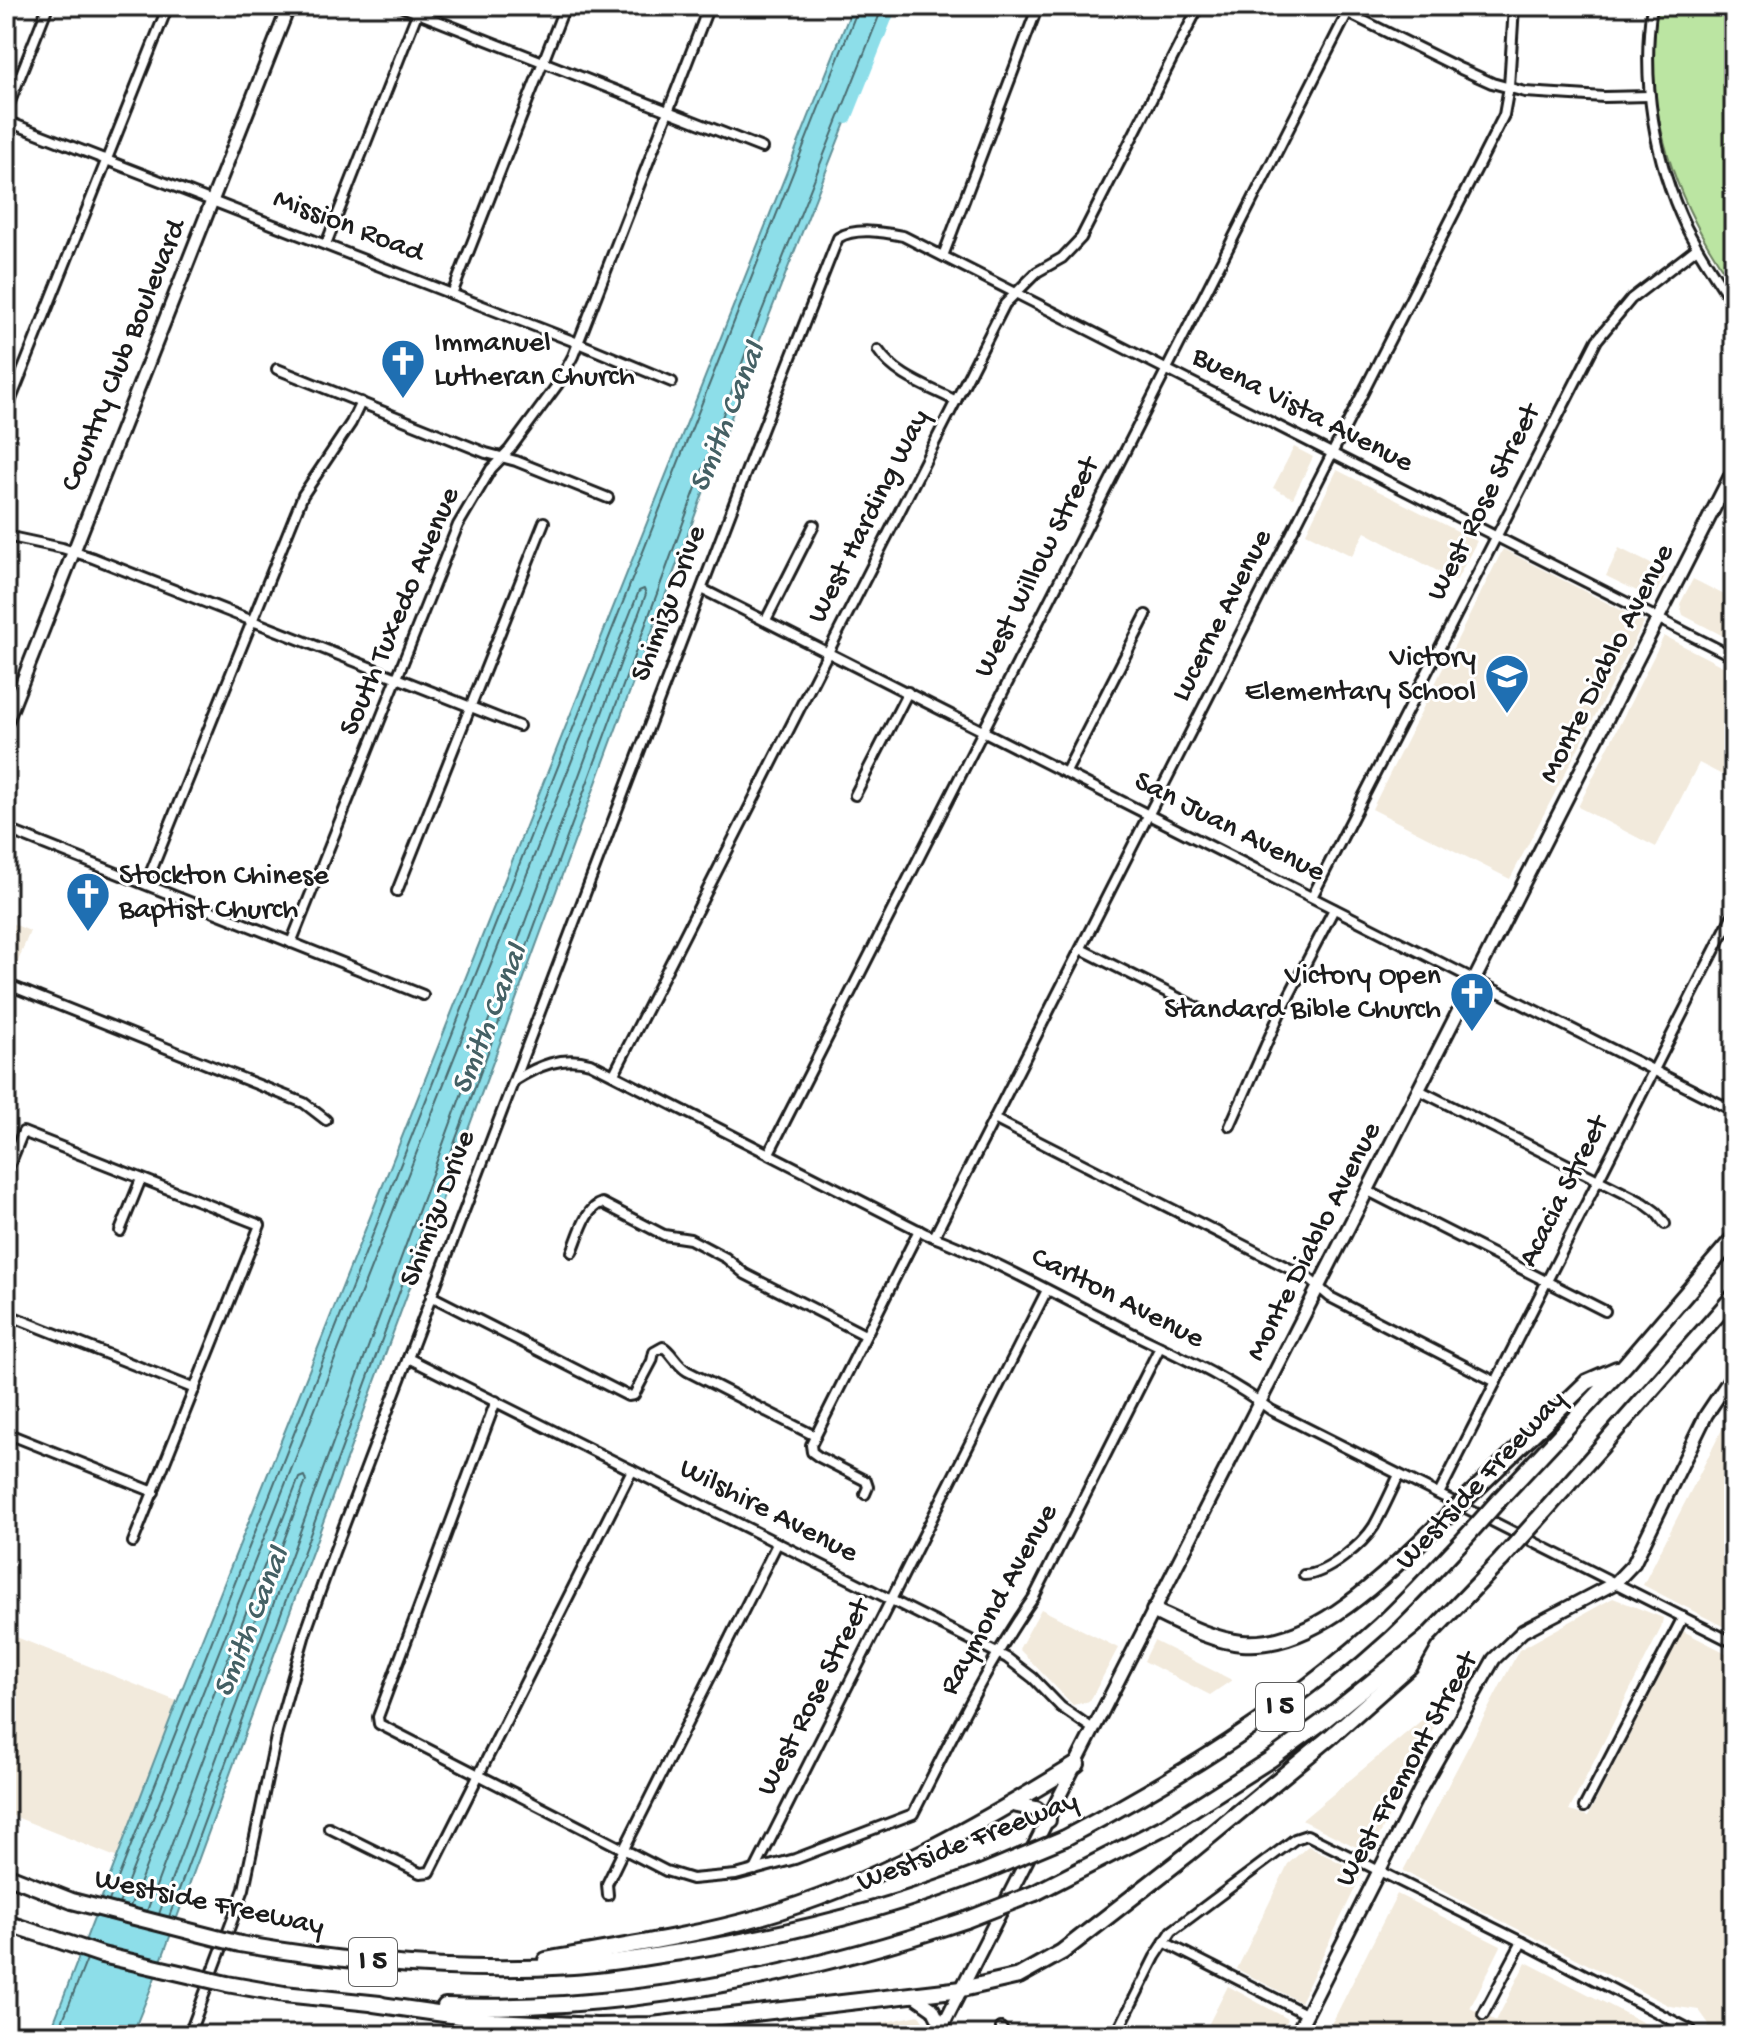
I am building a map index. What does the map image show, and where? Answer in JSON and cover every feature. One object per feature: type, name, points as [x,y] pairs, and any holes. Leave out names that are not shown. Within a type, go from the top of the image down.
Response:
[{"type":"highway","name":"Westside Freeway","points":[[6,1872],[72,1901],[240,1944],[345,1960],[477,1968],[603,1964],[765,1938],[837,1921],[919,1896],[1065,1838],[1163,1784],[1271,1714],[1378,1627],[1465,1538],[1625,1365],[1734,1238]]},
{"type":"highway","name":"I 5","points":[[11,1926],[102,1955],[227,1984],[374,2004],[465,2007],[657,1996],[792,1971],[966,1920],[1035,1893],[1152,1833],[1218,1794],[1322,1722],[1426,1638],[1502,1559],[1734,1296]]},
{"type":"highway","points":[[1154,1611],[1210,1636],[1233,1642],[1274,1641],[1304,1632],[1364,1591],[1438,1525],[1587,1382],[1625,1365]]},
{"type":"highway","points":[[374,2004],[493,2021],[596,2026],[705,2020],[962,1989],[1019,1976],[1062,1952],[1329,1738],[1410,1666],[1426,1638]]},
{"type":"highway","points":[[506,1967],[735,1924],[792,1907],[874,1876],[1013,1804],[1077,1764]]},
{"type":"highway","points":[[1013,1804],[1036,1809],[1048,1820]]},
{"type":"street","points":[[6,112],[48,6]]},
{"type":"street","points":[[6,412],[168,6]]},
{"type":"street","name":"Country Club Boulevard","points":[[6,723],[289,6]]},
{"type":"street","points":[[400,6],[419,10],[762,148]]},
{"type":"street","points":[[452,294],[565,6]]},
{"type":"street","name":"South Tuxedo Avenue","points":[[291,943],[458,525],[491,469],[558,384],[578,343],[709,6]]},
{"type":"street","points":[[943,256],[1038,6]]},
{"type":"street","name":"West Harding Way","points":[[614,1074],[1005,304],[1037,272],[1062,258],[1081,238],[1199,6]]},
{"type":"street","points":[[1334,6],[1349,10],[1461,69],[1525,92],[1571,96],[1650,96]]},
{"type":"street","name":"Lucerne Avenue","points":[[934,1237],[1504,115],[1509,87],[1514,6]]},
{"type":"street","points":[[1652,6],[1648,53],[1650,96],[1655,133],[1670,189],[1697,248],[1734,305]]},
{"type":"street","points":[[326,244],[419,10]]},
{"type":"street","name":"West Willow Street","points":[[769,1153],[1349,10]]},
{"type":"street","name":"Mission Road","points":[[6,121],[672,382]]},
{"type":"street","name":"Buena Vista Avenue","points":[[842,235],[870,232],[897,234],[1734,657]]},
{"type":"street","name":"Shimizu Drive","points":[[189,2035],[244,1889],[277,1732],[305,1634],[819,281],[835,242],[842,235]]},
{"type":"street","name":"West Rose Street","points":[[1312,897],[1578,373],[1602,332],[1631,299],[1697,248]]},
{"type":"street","points":[[878,350],[899,371],[956,401]]},
{"type":"street","points":[[277,369],[608,498]]},
{"type":"street","points":[[146,884],[303,495],[351,423],[361,402]]},
{"type":"street","name":"Monte Diablo Avenue","points":[[940,2031],[1734,469]]},
{"type":"street","points":[[397,891],[544,522]]},
{"type":"street","points":[[766,620],[814,525]]},
{"type":"street","points":[[6,536],[74,551],[519,726]]},
{"type":"street","name":"San Juan Avenue","points":[[702,589],[1734,1111]]},
{"type":"street","points":[[1066,772],[1146,615]]},
{"type":"street","points":[[855,795],[908,692]]},
{"type":"street","points":[[6,829],[423,995]]},
{"type":"street","points":[[1230,1126],[1280,1013],[1334,909]]},
{"type":"street","name":"Acacia Street","points":[[1439,1494],[1734,912]]},
{"type":"street","points":[[1081,949],[1204,1011]]},
{"type":"street","points":[[6,984],[304,1103],[326,1120]]},
{"type":"street","name":"Carlton Avenue","points":[[514,1081],[562,1060],[580,1060],[614,1074],[919,1230],[1160,1347],[1399,1475],[1734,1643]]},
{"type":"street","points":[[1419,1090],[1644,1203],[1665,1224]]},
{"type":"street","points":[[994,1119],[1308,1278],[1330,1297],[1496,1382]]},
{"type":"street","points":[[6,1174],[23,1132],[260,1225],[133,1542]]},
{"type":"street","points":[[120,1231],[141,1179]]},
{"type":"street","points":[[1368,1191],[1605,1311]]},
{"type":"street","points":[[572,1252],[590,1211],[597,1203],[602,1203],[664,1235],[690,1239],[726,1258],[745,1274],[865,1335]]},
{"type":"street","points":[[865,1494],[868,1487],[866,1481],[812,1452],[811,1445],[919,1230]]},
{"type":"street","name":"West Rose Street","points":[[755,1870],[1047,1290]]},
{"type":"street","points":[[431,1296],[628,1396],[634,1395],[654,1352],[663,1347],[687,1371],[815,1436]]},
{"type":"street","points":[[6,1314],[195,1389]]},
{"type":"street","name":"Raymond Avenue","points":[[496,1401],[378,1717],[379,1724],[666,1871],[692,1879],[719,1878],[755,1870],[849,1840],[913,1814],[997,1654],[1034,1597],[1160,1347]]},
{"type":"street","name":"Wilshire Avenue","points":[[408,1358],[997,1654],[1026,1672],[1061,1707],[1093,1729]]},
{"type":"street","name":"West Fremont Street","points":[[1296,2035],[1427,1777],[1494,1659],[1523,1631],[1615,1583],[1634,1563],[1706,1415],[1733,1377]]},
{"type":"street","points":[[6,1433],[154,1492]]},
{"type":"street","points":[[329,1828],[420,1873],[430,1872],[632,1470]]},
{"type":"street","points":[[1304,1575],[1312,1575],[1330,1566],[1368,1533],[1399,1475]]},
{"type":"street","points":[[608,1895],[607,1884],[777,1544]]},
{"type":"street","points":[[1584,1807],[1683,1617]]},
{"type":"street","points":[[1116,2035],[1164,1942],[1184,1922],[1295,1839],[1307,1835],[1691,2030]]},
{"type":"street","points":[[1164,1942],[1306,2014]]},
{"type":"street","points":[[1483,2015],[1522,1942]]},
{"type":"street","points":[[912,1994],[933,2009],[940,2031]]},
{"type":"shaded area","points":[[1294,447],[1313,457],[1293,498],[1273,488]]},
{"type":"shaded area","points":[[1337,470],[1477,541],[1456,581],[1365,532],[1352,556],[1306,533]]},
{"type":"shaded area","points":[[1619,548],[1667,572],[1657,591],[1647,596],[1606,576]]},
{"type":"shaded area","name":"Victory Elementary School","points":[[1503,549],[1644,622],[1510,879],[1372,809]]},
{"type":"shaded area","points":[[1693,579],[1734,600],[1734,635],[1731,640],[1683,615],[1680,604]]},
{"type":"shaded area","points":[[1664,636],[1734,672],[1734,781],[1699,763],[1656,847],[1578,807]]},
{"type":"shaded area","points":[[6,921],[30,931],[13,974],[6,972]]},
{"type":"shaded area","points":[[1734,1406],[1734,1632],[1643,1585]]},
{"type":"shaded area","points":[[1613,1598],[1663,1618],[1661,1628],[1569,1811],[1588,1816],[1683,1631],[1734,1657],[1734,2035],[1707,2035],[1709,2024],[1699,2010],[1670,2006],[1403,1871],[1519,1650]]},
{"type":"shaded area","points":[[1041,1609],[1118,1648],[1090,1701],[1073,1705],[1019,1649]]},
{"type":"shaded area","points":[[6,1633],[179,1702],[118,1858],[6,1813]]},
{"type":"shaded area","points":[[1154,1641],[1232,1680],[1210,1695],[1144,1661]]},
{"type":"shaded area","points":[[1456,1683],[1370,1854],[1302,1820],[1429,1714]]},
{"type":"shaded area","points":[[1308,1846],[1362,1874],[1300,2002],[1237,1969],[1288,1864]]},
{"type":"shaded area","points":[[1397,1894],[1501,1946],[1470,2008],[1496,2021],[1526,1962],[1667,2035],[1326,2035]]},
{"type":"shaded area","points":[[1228,1986],[1288,2019],[1279,2035],[1203,2035]]},
{"type":"shaded area","points":[[919,2015],[927,2028],[924,2035],[824,2035]]},
{"type":"green space","points":[[1653,6],[1734,6],[1734,286],[1694,221],[1668,154],[1654,83]]},
{"type":"water","points":[[853,6],[891,6],[760,339],[151,1988],[132,2035],[49,2035],[176,1704]]},
{"type":"waterway","name":"Smith Canal","points":[[847,119],[892,6]]},
{"type":"place","name":"Immanuel Lutheran Church","points":[[403,400]]},
{"type":"place","name":"Victory Elementary School","points":[[1507,715]]},
{"type":"place","name":"Stockton Chinese Baptist Church","points":[[88,933]]},
{"type":"place","name":"Victory Open Standard Bible Church","points":[[1472,1033]]}]
